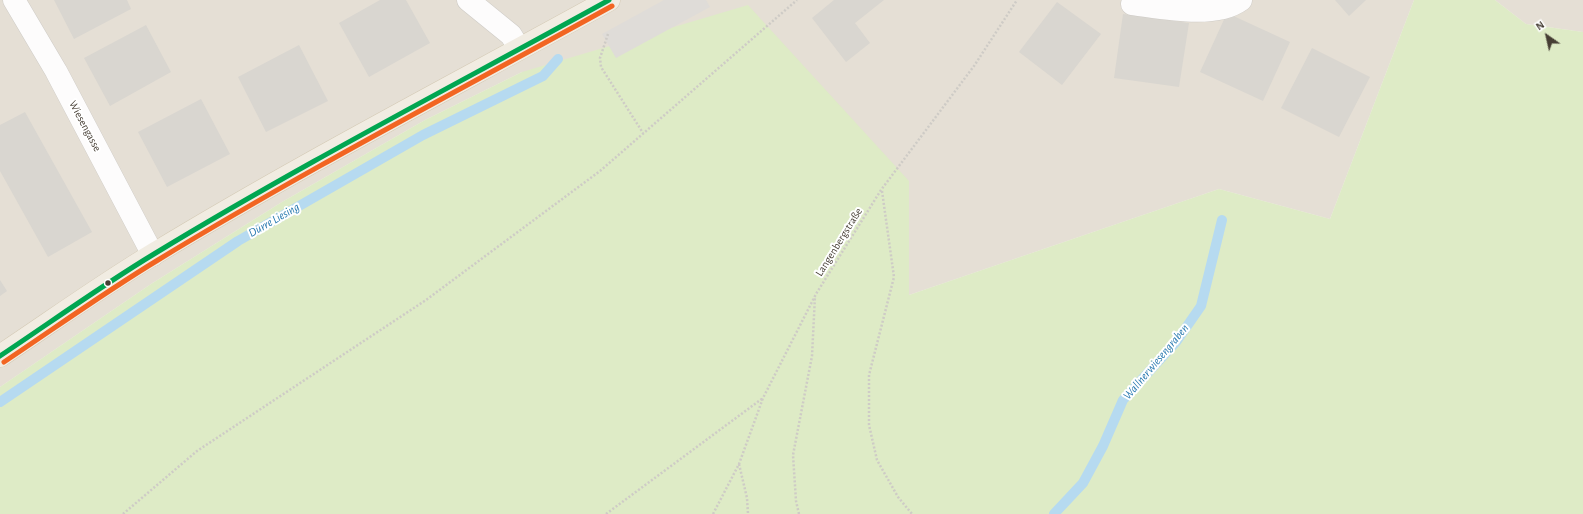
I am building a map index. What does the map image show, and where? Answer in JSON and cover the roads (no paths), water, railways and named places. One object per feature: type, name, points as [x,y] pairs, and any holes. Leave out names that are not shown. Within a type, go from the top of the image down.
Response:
[{"type":"main road","points":[[0,356],[153,255],[286,177],[605,2]]},
{"type":"street","name":"Wiesengasse","points":[[14,0],[56,71],[153,255]]},
{"type":"street","points":[[468,0],[511,35],[519,48]]},
{"type":"street","points":[[1132,4],[1166,8],[1207,10],[1225,8],[1242,0]]},
{"type":"waterway","name":"Dürre Liesing","points":[[0,402],[238,241],[423,135],[543,76],[558,59]]},
{"type":"waterway","name":"Wallnerwiesengraben","points":[[1054,514],[1083,483],[1103,446],[1123,400],[1176,342],[1201,306],[1222,220]]}]
